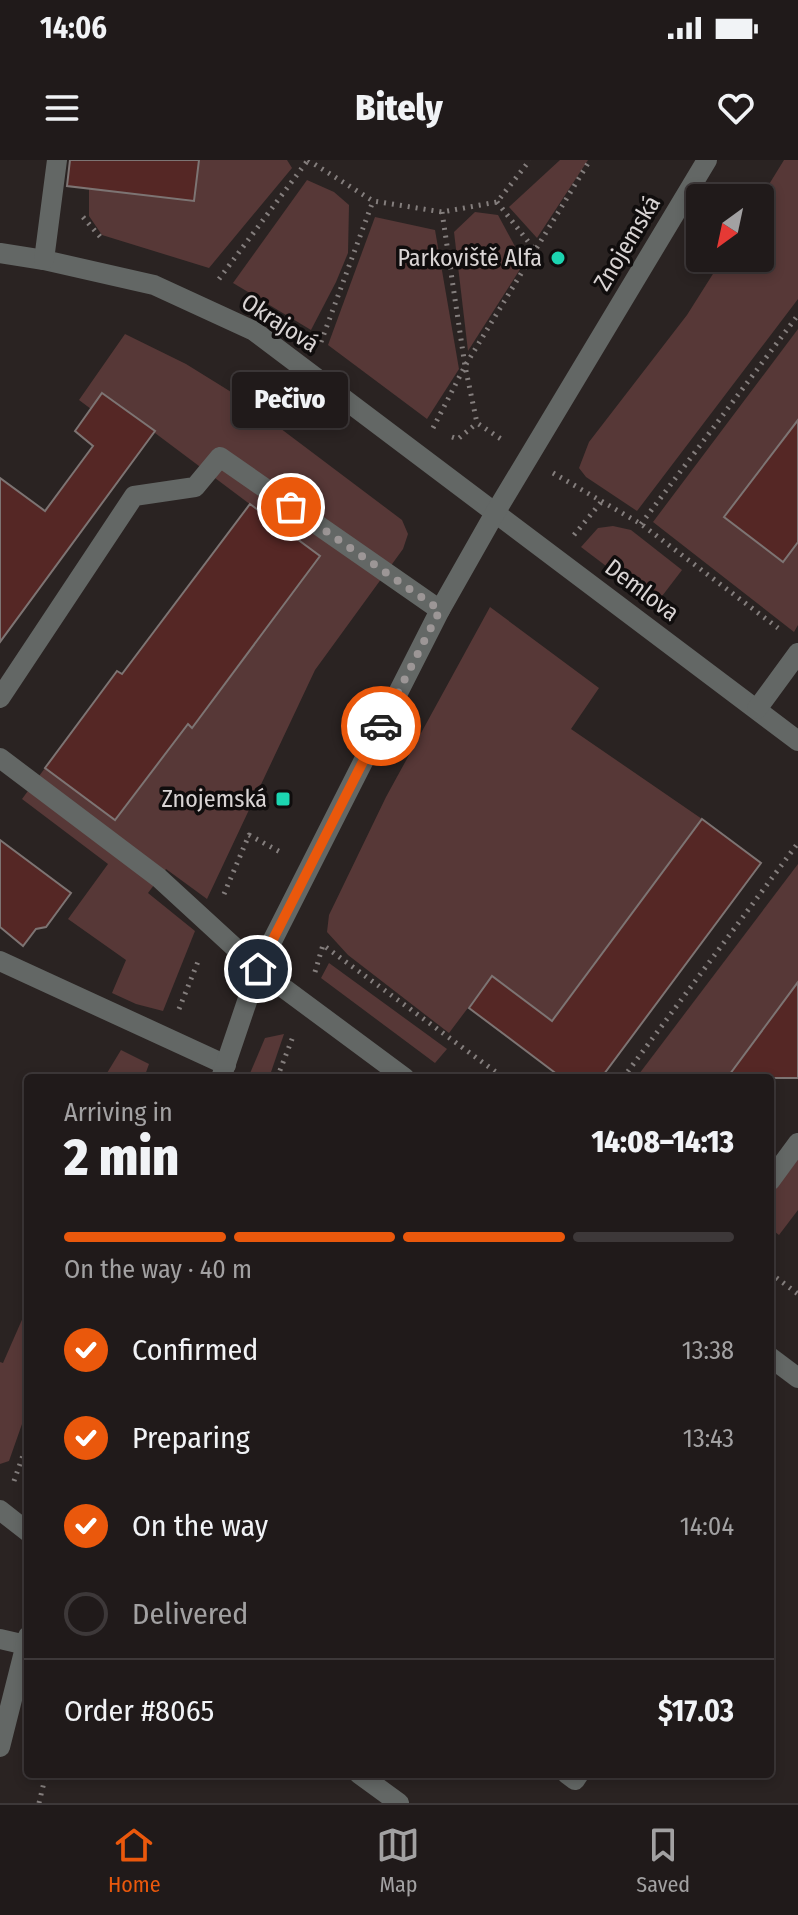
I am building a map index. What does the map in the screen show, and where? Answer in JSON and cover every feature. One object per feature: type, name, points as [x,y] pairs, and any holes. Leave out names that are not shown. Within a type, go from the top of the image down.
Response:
[{"type":"street","points":[[44,260],[57,160]]},
{"type":"street","name":"Znojemská","points":[[224,1071],[258,969],[440,610],[707,160]]},
{"type":"street","name":"Okrajová","points":[[0,253],[154,285],[254,331],[495,513]]},
{"type":"street","points":[[0,698],[134,496],[195,487],[220,457],[440,610]]},
{"type":"street","name":"Demlova","points":[[495,513],[798,741]]},
{"type":"street","points":[[757,709],[798,653]]},
{"type":"street","points":[[0,758],[159,878],[258,969],[400,1074]]},
{"type":"street","points":[[0,961],[224,1071]]},
{"type":"street","points":[[774,1176],[798,1143]]},
{"type":"street","points":[[774,1360],[798,1378]]},
{"type":"street","points":[[2,1512],[24,1529]]},
{"type":"street","points":[[0,1639],[24,1641]]},
{"type":"street","points":[[0,1747],[24,1653]]},
{"type":"street","points":[[365,1778],[399,1803]]},
{"type":"path","points":[[199,305],[308,160],[373,201],[442,212],[497,202],[530,160]]},
{"type":"path","points":[[442,212],[465,366],[477,423],[458,439],[432,431],[465,366],[590,160]]},
{"type":"path","points":[[309,373],[373,201]]},
{"type":"path","points":[[497,202],[534,249]]},
{"type":"path","points":[[786,634],[641,524],[798,315]]},
{"type":"path","points":[[556,558],[602,501]]},
{"type":"path","points":[[626,1074],[798,843]]},
{"type":"path","points":[[323,945],[499,1074]]},
{"type":"path","points":[[774,1276],[798,1294]]},
{"type":"path","points":[[2,1512],[24,1452]]},
{"type":"path","points":[[39,1803],[45,1778]]},
{"type":"shaded area","points":[[199,160],[287,160],[292,168],[209,268],[102,235],[89,216],[89,189],[194,201]]},
{"type":"shaded area","points":[[560,160],[588,160],[537,238],[509,207]]},
{"type":"shaded area","points":[[784,160],[798,160],[798,299],[637,511],[586,477],[579,468],[589,442],[687,315],[714,272],[774,272],[774,184],[769,184]]},
{"type":"shaded area","points":[[307,180],[334,192],[349,205],[348,253],[311,330],[233,283]]},
{"type":"shaded area","points":[[475,212],[498,215],[524,263],[468,351],[454,232]]},
{"type":"shaded area","points":[[375,217],[435,230],[459,369],[427,419],[328,345]]},
{"type":"shaded area","points":[[798,329],[798,420],[724,517],[782,562],[798,542],[798,625],[794,632],[653,522]]},
{"type":"shaded area","points":[[125,334],[186,364],[236,395],[402,520],[408,534],[403,549],[315,670],[207,899],[166,869],[148,893],[195,931],[163,1011],[112,993],[126,960],[68,919],[108,864],[22,799],[45,768],[116,820],[188,724],[193,727],[319,556],[103,394],[91,409],[79,400]]},
{"type":"shaded area","points":[[613,526],[631,530],[682,570],[656,604],[581,547],[598,528]]},
{"type":"shaded area","points":[[490,607],[599,688],[571,729],[702,819],[552,1021],[492,976],[449,1033],[348,955],[327,932],[329,915],[386,797]]},
{"type":"shaded area","points":[[798,864],[798,982],[730,1074],[639,1074]]},
{"type":"shaded area","points":[[329,963],[447,1049],[435,1063],[321,978]]},
{"type":"shaded area","points":[[284,1034],[270,1074],[250,1074],[265,1038]]},
{"type":"shaded area","points":[[121,1050],[149,1064],[145,1074],[106,1074]]},
{"type":"shaded area","points":[[798,1159],[798,1210],[779,1235],[774,1231],[774,1190]]},
{"type":"shaded area","points":[[24,1315],[24,1418],[9,1461],[0,1464],[0,1362],[3,1363]]},
{"type":"building","points":[[70,160],[199,160],[194,201],[67,186]]},
{"type":"building","points":[[102,393],[155,431],[0,642],[0,478],[45,511],[93,446],[75,431]]},
{"type":"building","points":[[798,420],[798,542],[783,562],[724,517]]},
{"type":"building","points":[[250,504],[320,556],[192,728],[188,724],[115,820],[45,768],[117,671],[122,674]]},
{"type":"building","points":[[702,819],[761,863],[604,1074],[557,1074],[469,1008],[492,976],[552,1021]]},
{"type":"building","points":[[0,840],[71,893],[46,927],[36,929],[23,946],[0,927]]},
{"type":"building","points":[[798,982],[798,1078],[774,1078],[774,1074],[730,1074]]},
{"type":"way so far","points":[[291,507],[440,610],[381,726]]},
{"type":"place","name":"Parkoviště Alfa","points":[[558,258]]},
{"type":"place","name":"Pečivo","points":[[291,507]]},
{"type":"place","name":"Znojemská","points":[[283,799]]},
{"type":"route","points":[[258,969],[381,726]]}]
